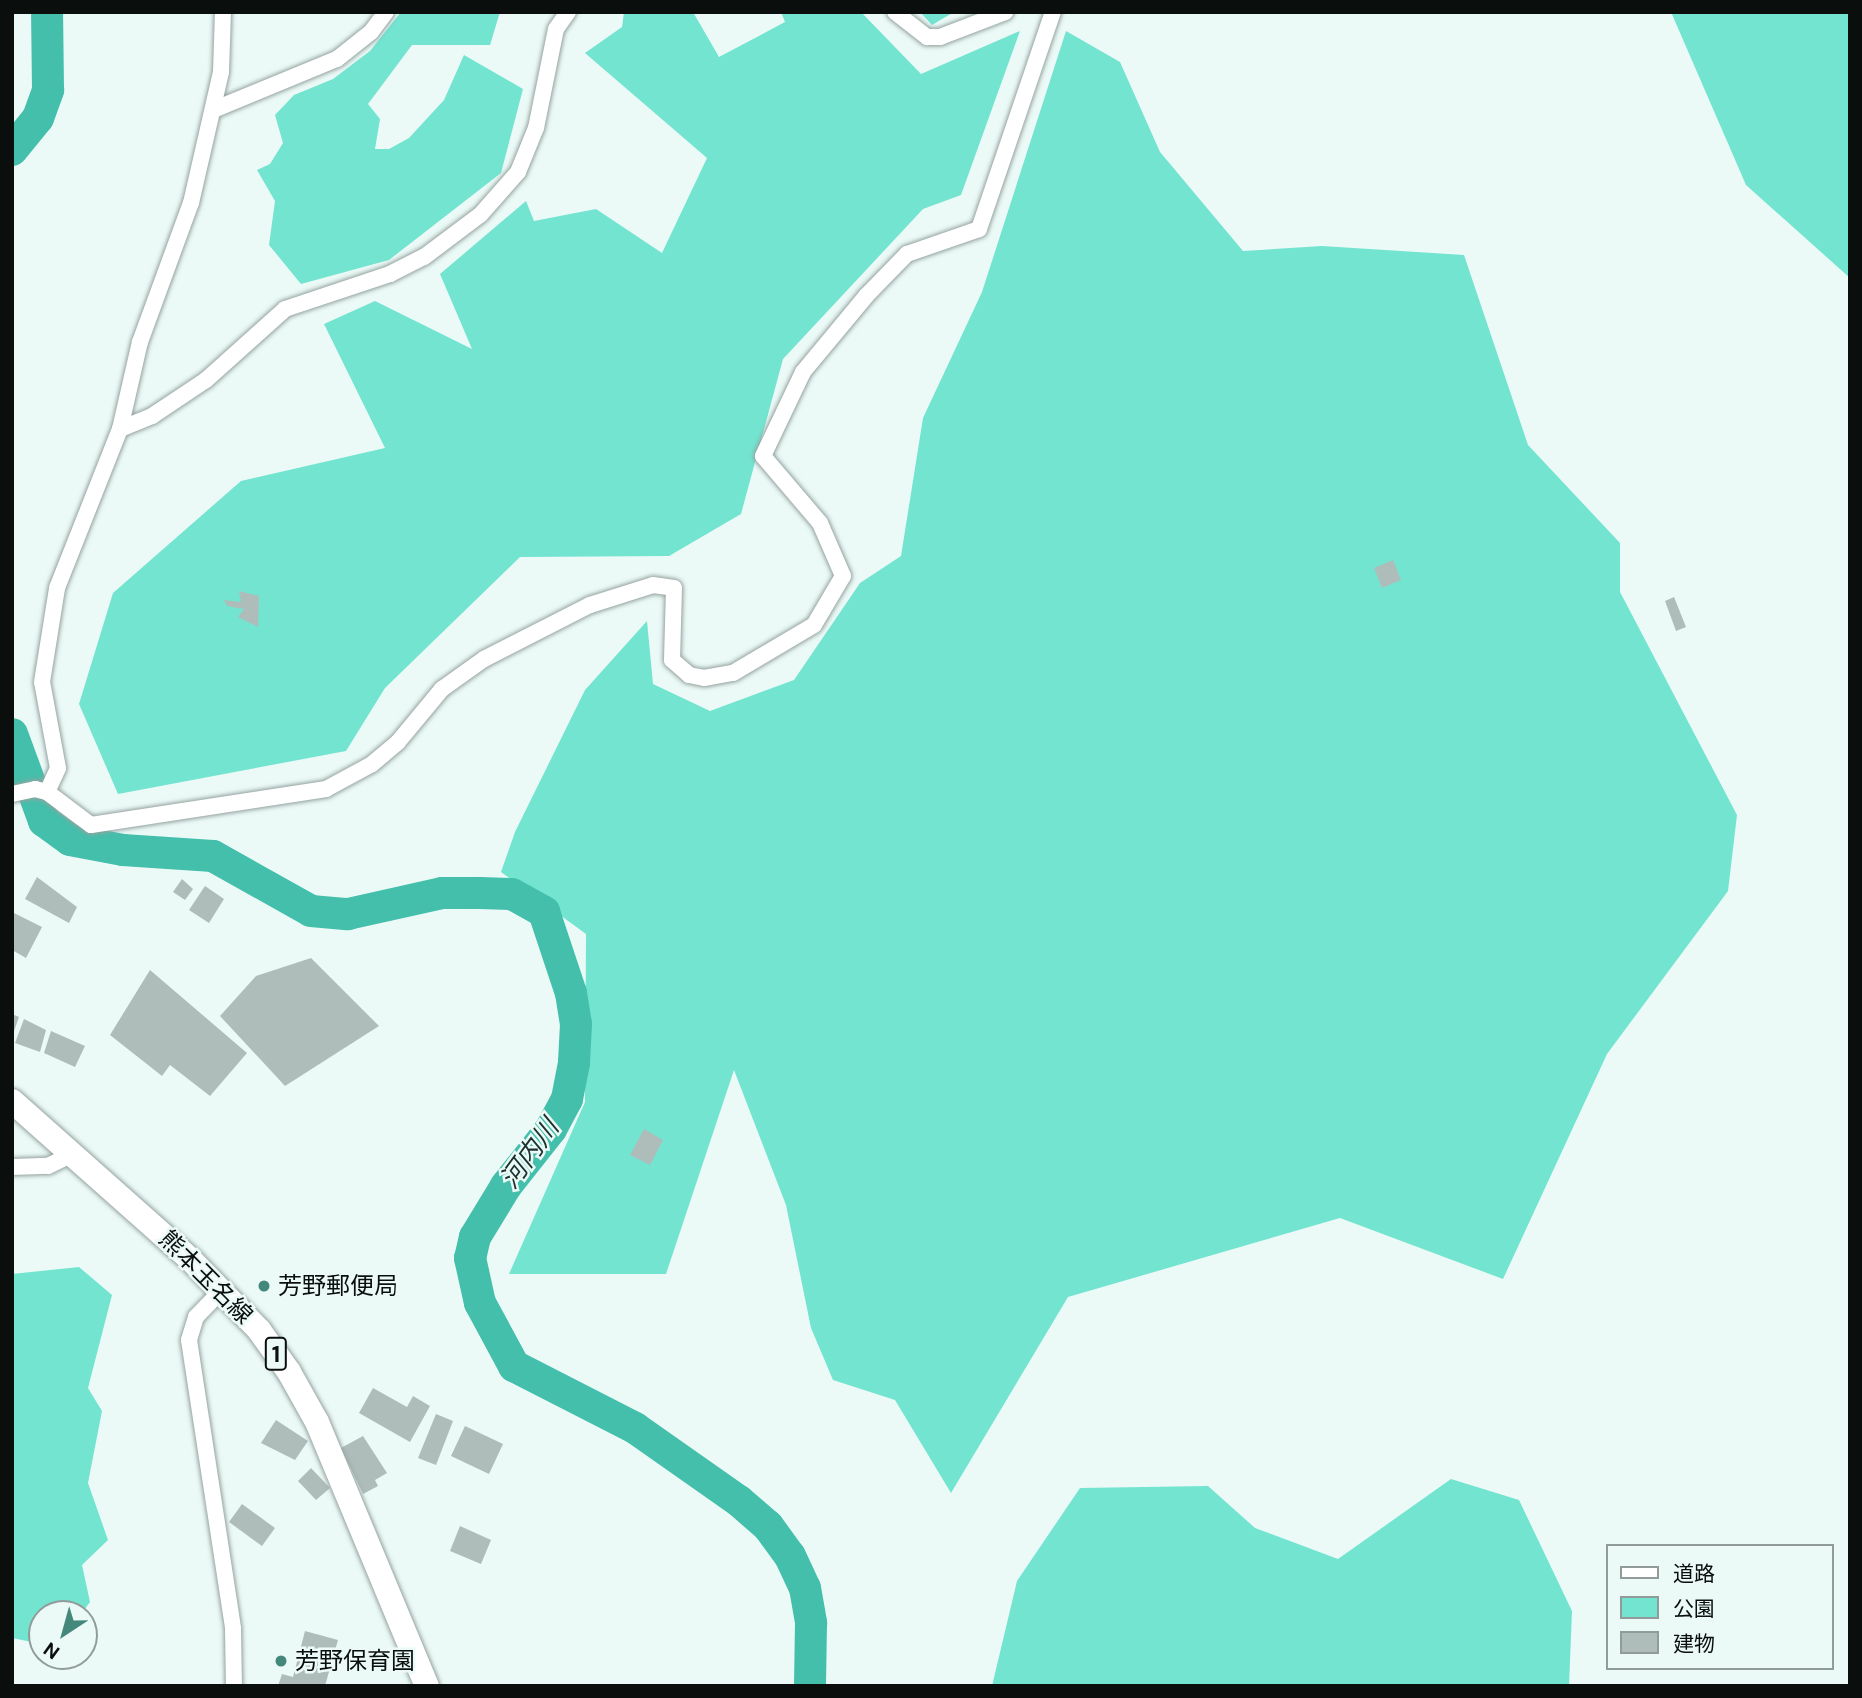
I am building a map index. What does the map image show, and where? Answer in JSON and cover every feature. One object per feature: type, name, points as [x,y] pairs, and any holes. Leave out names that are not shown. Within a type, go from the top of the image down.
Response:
[{"type":"main road","name":"熊本玉名線","points":[[13,1102],[221,1291],[259,1330],[317,1422],[427,1686]]},
{"type":"street","points":[[47,792],[58,768],[41,682],[57,587],[120,429],[140,342],[191,204],[221,72],[223,12]]},
{"type":"street","points":[[213,110],[337,59],[371,32],[386,12]]},
{"type":"street","points":[[120,429],[152,416],[206,380],[285,309],[390,274],[424,257],[481,214],[518,172],[536,128],[556,29],[568,12]]},
{"type":"street","points":[[895,12],[927,37],[940,37],[1005,12]]},
{"type":"street","points":[[12,794],[35,789],[47,792],[90,825],[326,789],[372,764],[398,742],[442,689],[484,659],[590,605],[653,585],[674,588],[671,660],[689,675],[704,678],[733,673],[814,625],[843,576],[820,523],[763,456],[803,372],[866,296],[907,254],[979,229],[1053,12]]},
{"type":"street","points":[[12,1167],[48,1166],[73,1154]]},
{"type":"street","points":[[221,1291],[196,1317],[189,1340],[233,1629],[234,1686]]},
{"type":"green space","points":[[401,12],[500,12],[490,45],[412,45],[368,104],[380,119],[375,149],[389,149],[409,138],[444,100],[464,55],[523,89],[501,173],[389,260],[301,284],[269,245],[275,201],[257,170],[270,164],[283,143],[275,115],[294,95],[333,79],[370,51]]},
{"type":"green space","points":[[624,12],[693,12],[719,57],[785,22],[781,12],[861,12],[921,74],[1020,31],[961,195],[923,209],[783,359],[741,514],[669,556],[520,557],[385,688],[346,751],[118,794],[79,704],[113,593],[241,481],[385,448],[324,324],[375,301],[472,349],[440,274],[526,201],[534,221],[596,209],[662,253],[707,158],[585,53],[622,27]]},
{"type":"green space","points":[[920,12],[954,12],[932,25]]},
{"type":"green space","points":[[1671,12],[1850,12],[1850,278],[1746,185]]},
{"type":"green space","points":[[1066,31],[1120,62],[1160,152],[1243,251],[1322,246],[1464,255],[1528,445],[1620,543],[1620,592],[1737,815],[1728,891],[1607,1054],[1503,1279],[1340,1218],[1068,1297],[951,1493],[895,1400],[833,1380],[811,1328],[786,1205],[734,1070],[666,1274],[509,1274],[585,1102],[586,934],[501,872],[515,832],[585,690],[647,621],[653,684],[710,711],[794,680],[860,583],[901,556],[923,418],[982,292]]},
{"type":"green space","points":[[79,1267],[112,1295],[88,1388],[102,1411],[88,1483],[108,1540],[82,1565],[90,1600],[28,1600],[28,1641],[12,1638],[12,1274]]},
{"type":"green space","points":[[1451,1479],[1519,1500],[1572,1611],[1569,1686],[992,1686],[1017,1581],[1080,1488],[1208,1486],[1255,1528],[1338,1559]]},
{"type":"building","points":[[1393,560],[1401,580],[1382,588],[1374,568]]},
{"type":"building","points":[[239,591],[259,596],[258,627],[238,617],[244,609],[227,606],[224,600],[241,602]]},
{"type":"building","points":[[1674,597],[1686,627],[1676,631],[1665,601]]},
{"type":"building","points":[[37,877],[77,907],[69,923],[25,899]]},
{"type":"building","points":[[182,879],[193,889],[185,900],[173,892]]},
{"type":"building","points":[[205,886],[224,899],[209,923],[189,910]]},
{"type":"building","points":[[12,912],[42,927],[26,958],[12,950]]},
{"type":"building","points":[[311,958],[379,1026],[285,1086],[220,1016],[256,976]]},
{"type":"building","points":[[150,970],[247,1053],[210,1096],[170,1065],[162,1076],[110,1035]]},
{"type":"building","points":[[12,1014],[19,1017],[13,1034],[12,1034]]},
{"type":"building","points":[[24,1019],[46,1030],[40,1052],[15,1043]]},
{"type":"building","points":[[51,1031],[85,1046],[75,1067],[44,1053]]},
{"type":"building","points":[[644,1129],[663,1140],[650,1165],[630,1155]]},
{"type":"building","points":[[373,1388],[407,1407],[413,1396],[430,1406],[410,1442],[359,1413]]},
{"type":"building","points":[[436,1414],[453,1421],[436,1465],[418,1458]]},
{"type":"building","points":[[276,1420],[308,1441],[295,1460],[261,1443]]},
{"type":"building","points":[[465,1426],[503,1444],[489,1474],[451,1456]]},
{"type":"building","points":[[363,1436],[387,1473],[375,1480],[378,1486],[363,1494],[341,1448]]},
{"type":"building","points":[[311,1468],[330,1488],[316,1500],[298,1481]]},
{"type":"building","points":[[242,1504],[275,1528],[262,1546],[229,1522]]},
{"type":"building","points":[[460,1526],[491,1540],[481,1564],[450,1551]]},
{"type":"building","points":[[305,1631],[338,1640],[325,1686],[278,1686],[282,1674],[293,1677]]},
{"type":"waterway","name":"河内川","points":[[12,150],[38,118],[48,90],[47,12]]},
{"type":"waterway","name":"河内川","points":[[12,734],[44,821],[70,840],[123,850],[213,856],[311,911],[348,914],[442,893],[480,893],[512,894],[544,912],[571,993],[576,1024],[574,1063],[567,1099],[551,1129],[506,1186],[475,1237],[470,1258],[480,1303],[514,1366],[635,1428],[739,1501],[768,1526],[790,1556],[805,1588],[811,1623],[810,1686]]},
{"type":"place","name":"芳野郵便局","points":[[264,1286]]},
{"type":"place","name":"芳野保育園","points":[[281,1661]]}]
